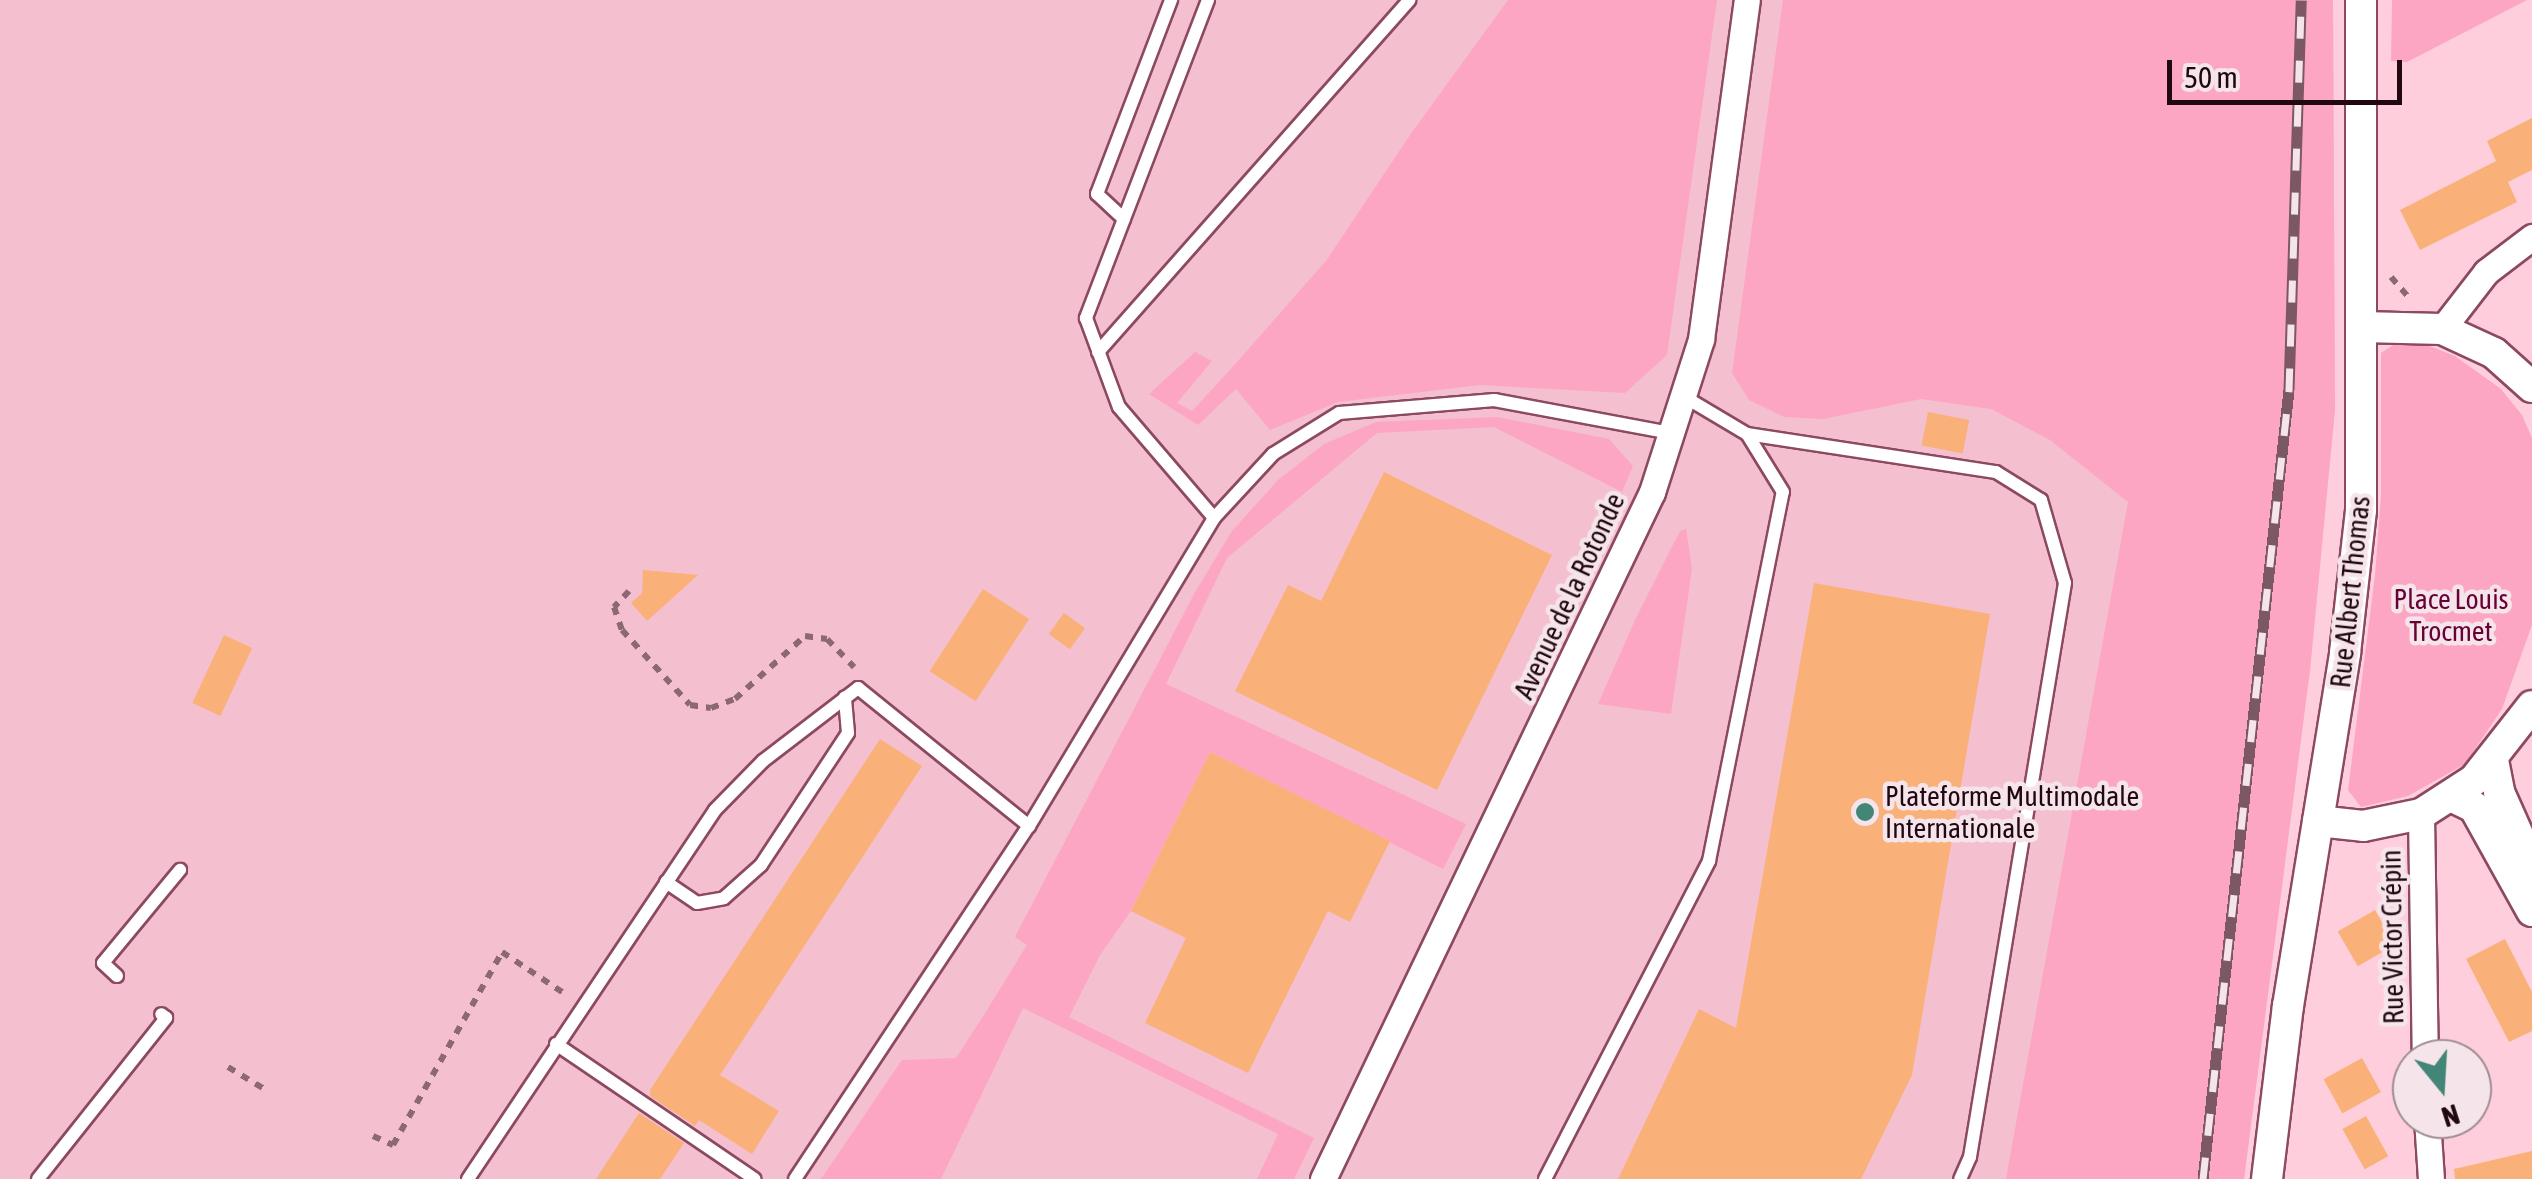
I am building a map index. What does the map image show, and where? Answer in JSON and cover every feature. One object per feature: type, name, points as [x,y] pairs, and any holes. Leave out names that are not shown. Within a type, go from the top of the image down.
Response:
[{"type":"street","name":"Avenue de la Rotonde","points":[[1322,1179],[1652,492],[1701,339],[1747,0]]},
{"type":"street","name":"Rue Albert Thomas","points":[[2267,1179],[2356,572],[2363,446],[2362,0]]},
{"type":"street","points":[[2442,330],[2486,272],[2532,237]]},
{"type":"street","points":[[2362,327],[2442,330],[2494,353],[2532,387]]},
{"type":"street","points":[[2318,821],[2363,826],[2420,814],[2451,796],[2494,760],[2528,722]]},
{"type":"street","points":[[2494,760],[2499,792],[2532,866]]},
{"type":"street","points":[[2451,796],[2474,807],[2532,911]]},
{"type":"street","name":"Rue Victor Crépin","points":[[2420,814],[2425,1039]]},
{"type":"street","points":[[2428,1139],[2431,1179]]},
{"type":"lane","points":[[1124,219],[1097,194],[1172,0]]},
{"type":"lane","points":[[1208,0],[1086,318],[1119,407],[1214,518]]},
{"type":"lane","points":[[1098,352],[1409,0]]},
{"type":"lane","points":[[1682,396],[1747,434],[1996,472],[2041,500],[2065,583],[1970,1157],[1960,1179]]},
{"type":"lane","points":[[795,1179],[1029,826],[1214,518],[1273,454],[1339,413],[1494,400],[1670,433]]},
{"type":"lane","points":[[1545,1179],[1709,860],[1783,492],[1747,434]]},
{"type":"lane","points":[[468,1179],[715,810],[764,761],[858,688],[1029,826]]},
{"type":"lane","points":[[666,882],[697,903],[724,898],[762,865],[848,734],[845,697]]},
{"type":"lane","points":[[117,976],[103,963],[180,870]]},
{"type":"lane","points":[[38,1179],[166,1018],[161,1014]]},
{"type":"lane","points":[[556,1044],[755,1179]]},
{"type":"path","points":[[2386,269],[2394,284],[2442,330]]},
{"type":"path","points":[[628,591],[614,607],[622,630],[690,704],[711,708],[735,699],[805,636],[828,638],[854,667],[858,688]]},
{"type":"path","points":[[373,1136],[392,1145],[502,952],[582,1004]]},
{"type":"path","points":[[228,1067],[266,1090]]},
{"type":"shaded area","points":[[0,0],[2333,0],[2335,409],[2310,670],[2244,1179],[0,1179]]},
{"type":"green space","points":[[1508,0],[1717,0],[1667,355],[1625,393],[1480,385],[1338,402],[1270,430],[1236,389],[1198,425],[1149,394],[1195,352],[1212,361],[1177,403],[1192,411],[1229,371],[1326,261],[1410,135]]},
{"type":"green space","points":[[1783,0],[2333,0],[2335,409],[2310,670],[2244,1179],[2006,1179],[2128,502],[2050,440],[1991,409],[1921,399],[1823,419],[1784,417],[1749,400],[1732,373]]},
{"type":"green space","points":[[2392,0],[2527,0],[2407,62],[2391,61]]},
{"type":"green space","name":"Place Louis Trocmet","points":[[2398,342],[2422,343],[2455,356],[2501,389],[2522,415],[2532,438],[2532,625],[2502,709],[2465,764],[2408,796],[2361,807],[2348,790],[2381,496],[2381,353]]},
{"type":"green space","points":[[1497,417],[1609,439],[1633,466],[1622,492],[1494,427],[1377,433],[1227,558],[1166,684],[1466,824],[1443,869],[1210,752],[1131,911],[1100,955],[1069,1017],[1314,1138],[1294,1179],[1257,1179],[1278,1134],[1023,1008],[941,1179],[821,1179],[902,1060],[956,1058],[987,1010],[1027,945],[1015,937],[1194,594],[1232,531],[1278,480],[1324,444],[1376,422]]},
{"type":"green space","points":[[1686,529],[1692,569],[1671,714],[1598,704],[1636,618],[1680,531]]},
{"type":"building","points":[[2532,118],[2532,170],[2508,182],[2517,202],[2420,250],[2400,210],[2496,161],[2487,141]]},
{"type":"building","points":[[1928,412],[1969,420],[1963,453],[1922,445]]},
{"type":"building","points":[[1384,472],[1552,555],[1437,790],[1235,691],[1288,585],[1321,601]]},
{"type":"building","points":[[643,570],[698,575],[647,621],[631,603],[642,593]]},
{"type":"building","name":"Plateforme Multimodale Internationale","points":[[1814,583],[1990,614],[1912,1075],[1861,1179],[1618,1179],[1699,1009],[1736,1028]]},
{"type":"building","points":[[983,589],[1029,619],[976,701],[930,671]]},
{"type":"building","points":[[1064,613],[1085,628],[1070,649],[1049,634]]},
{"type":"building","points":[[224,635],[252,648],[220,716],[192,703]]},
{"type":"building","points":[[880,739],[922,766],[720,1075],[779,1111],[752,1154],[699,1120],[695,1126],[650,1096],[650,1090]]},
{"type":"building","points":[[1210,752],[1390,841],[1350,922],[1328,911],[1248,1073],[1145,1023],[1186,938],[1131,911]]},
{"type":"building","points":[[2375,910],[2395,945],[2358,966],[2338,932]]},
{"type":"building","points":[[2505,939],[2532,992],[2532,1031],[2509,1042],[2466,959]]},
{"type":"building","points":[[2362,1058],[2381,1092],[2342,1113],[2324,1079]]},
{"type":"building","points":[[639,1113],[684,1143],[660,1179],[596,1179]]},
{"type":"building","points":[[2366,1116],[2388,1156],[2365,1169],[2342,1129]]},
{"type":"building","points":[[2532,1151],[2532,1179],[2455,1179],[2454,1169]]},
{"type":"railway","points":[[2203,1179],[2289,390],[2301,0]]},
{"type":"place","name":"Plateforme Multimodale Internationale","points":[[1865,812]]}]
